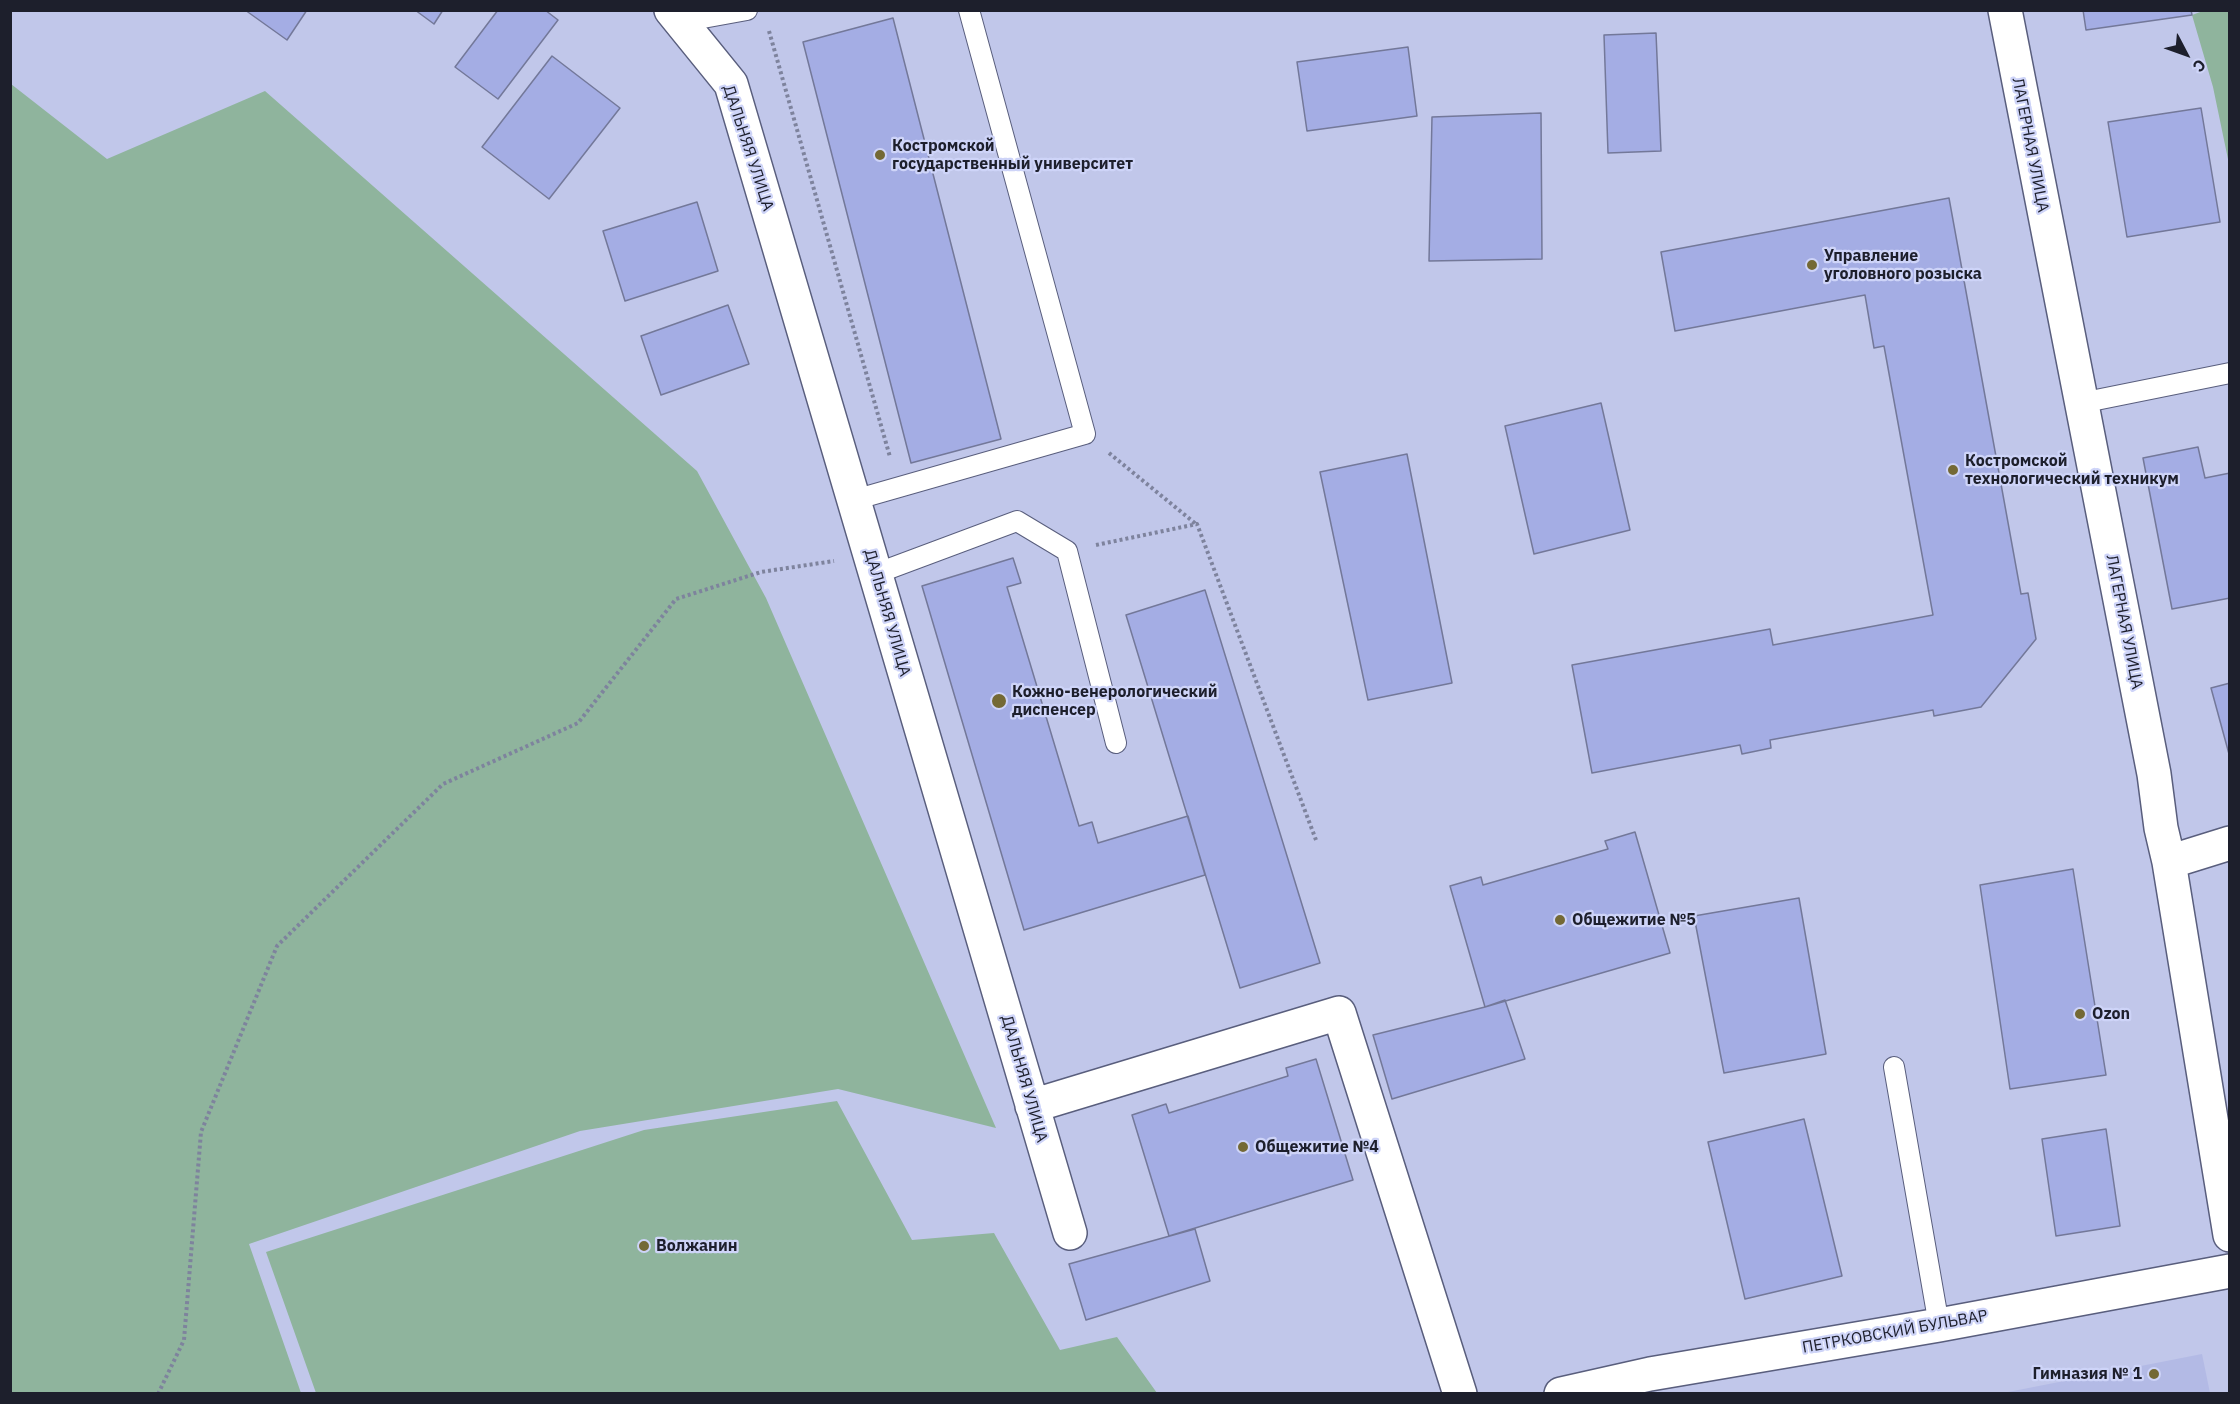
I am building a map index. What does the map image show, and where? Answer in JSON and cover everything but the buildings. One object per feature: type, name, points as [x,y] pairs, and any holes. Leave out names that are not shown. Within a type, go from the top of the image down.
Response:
[{"type":"street","name":"ЛАГЕРНАЯ УЛИЦА","points":[[2005,10],[2154,774],[2229,1235]]},
{"type":"street","name":"ДАЛЬНЯЯ УЛИЦА","points":[[676,16],[731,84],[1070,1233]]},
{"type":"street","points":[[2169,862],[2229,843]]},
{"type":"street","points":[[1032,1106],[1339,1013],[1460,1394]]},
{"type":"street","name":"ПЕТРКОВСКИЙ БУЛЬВАР","points":[[1561,1394],[1650,1374],[1939,1325],[2229,1271]]},
{"type":"lane","points":[[676,16],[747,10]]},
{"type":"lane","points":[[854,500],[1085,434],[969,10]]},
{"type":"lane","points":[[2080,403],[2229,373]]},
{"type":"lane","points":[[873,565],[1017,521],[1067,551],[1116,743]]},
{"type":"lane","points":[[1894,1067],[1939,1325]]},
{"type":"path","points":[[766,22],[899,487]]},
{"type":"path","points":[[1085,434],[1197,524],[1316,840]]},
{"type":"path","points":[[1067,551],[1197,524]]},
{"type":"path","points":[[158,1394],[184,1340],[201,1132],[277,946],[444,784],[578,723],[676,599],[761,572],[873,565]]},
{"type":"shaded area","name":"Гимназия № 1","points":[[2202,1354],[2210,1393],[2003,1393]]},
{"type":"green space","points":[[2203,11],[2229,11],[2229,164],[2213,87],[2192,15]]},
{"type":"green space","points":[[11,84],[107,159],[265,91],[697,471],[766,598],[996,1128],[838,1089],[580,1131],[249,1244],[301,1393],[11,1393]]},
{"type":"green space","name":"Волжанин","points":[[837,1101],[912,1240],[994,1233],[1060,1350],[1117,1337],[1157,1393],[316,1393],[266,1252],[644,1130]]},
{"type":"place","name":"Костромской государственный университет","points":[[880,155]]},
{"type":"place","name":"Управление уголовного розыска","points":[[1812,265]]},
{"type":"place","name":"Костромской технологический техникум","points":[[1953,470]]},
{"type":"place","name":"Кожно-венерологический диспенсер","points":[[999,701]]},
{"type":"place","name":"Общежитие №5","points":[[1560,920]]},
{"type":"place","name":"Ozon","points":[[2080,1014]]},
{"type":"place","name":"Общежитие №4","points":[[1243,1147]]},
{"type":"place","name":"Волжанин","points":[[644,1246]]},
{"type":"place","name":"Гимназия № 1","points":[[2154,1374]]}]
